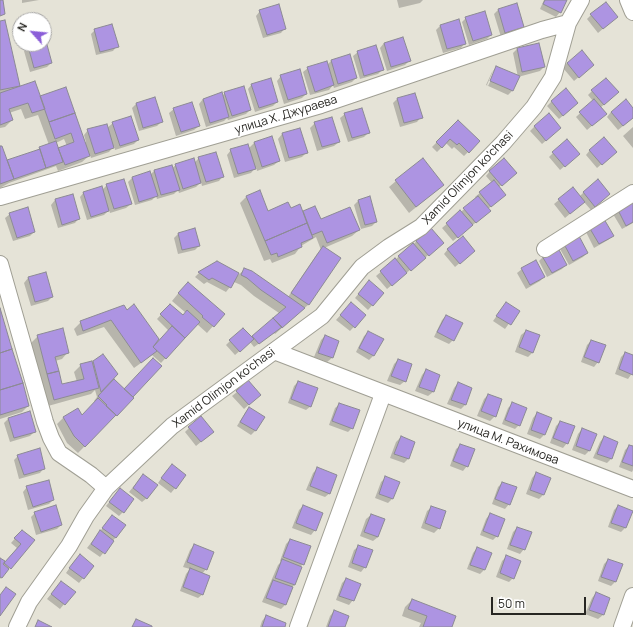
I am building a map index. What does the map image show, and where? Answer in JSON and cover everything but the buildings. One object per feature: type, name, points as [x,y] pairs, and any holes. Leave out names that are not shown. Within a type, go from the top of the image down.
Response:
[{"type":"street","name":"Xamid Olimjon ko'chasi","points":[[17,627],[29,602],[69,546],[92,506],[106,488],[172,426],[322,316],[362,267],[421,227],[503,144],[534,107],[553,77],[568,23],[581,0]]},
{"type":"street","points":[[628,0],[633,12]]},
{"type":"street","name":"улица Х. Джураева","points":[[0,197],[321,105],[542,30],[568,23]]},
{"type":"street","points":[[545,249],[633,193]]},
{"type":"street","points":[[0,264],[45,422],[51,438],[59,453],[91,475],[106,488]]},
{"type":"street","name":"улица М. Рахимова","points":[[274,351],[633,489]]},
{"type":"street","points":[[298,627],[384,394]]},
{"type":"street","points":[[622,627],[633,596]]}]
